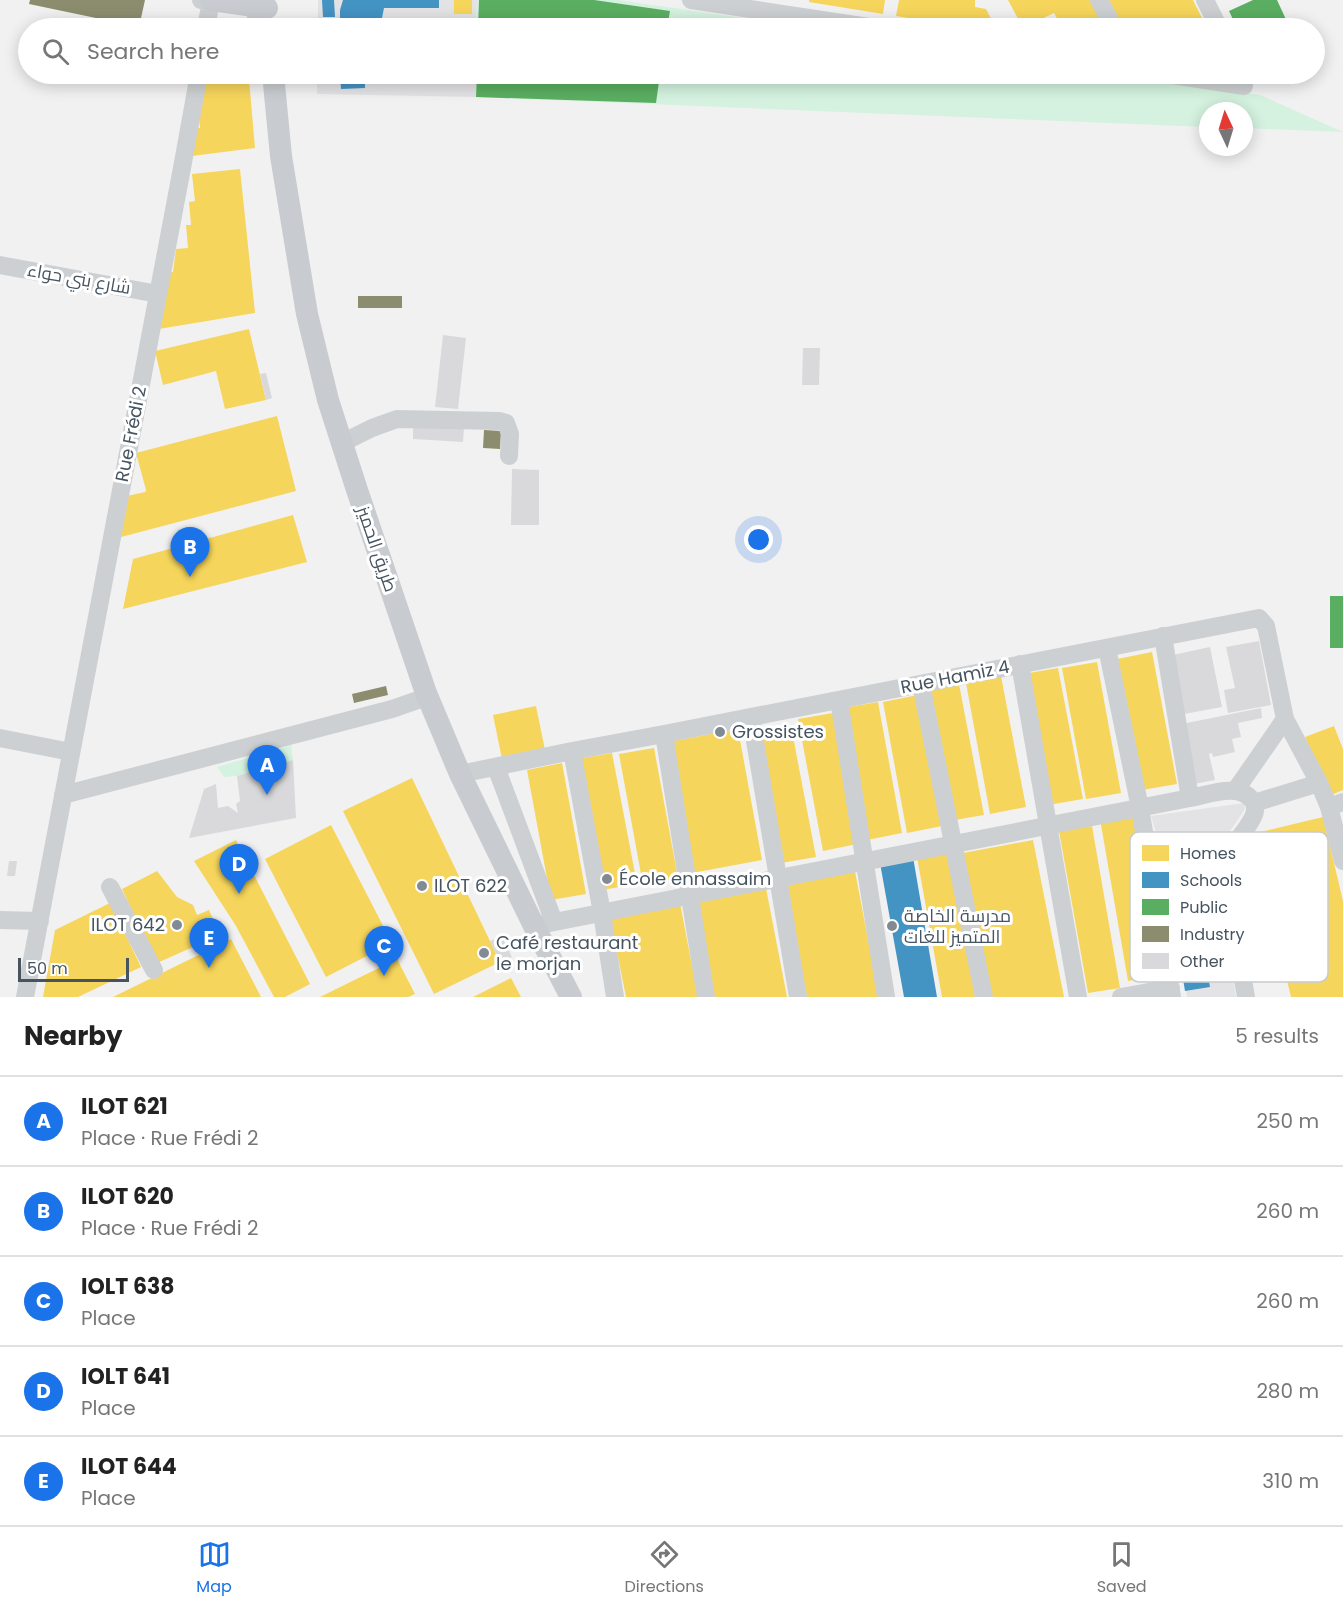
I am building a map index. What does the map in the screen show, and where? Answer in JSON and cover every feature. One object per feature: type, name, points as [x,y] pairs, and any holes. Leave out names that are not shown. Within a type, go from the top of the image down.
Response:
[{"type":"main road","points":[[211,0],[264,14]]},
{"type":"main road","name":"طريق الحميز","points":[[264,84],[271,157],[297,316],[318,402],[347,492],[418,700],[451,778],[525,931],[560,997]]},
{"type":"main road","name":"طريق الحميز","points":[[274,84],[281,156],[307,314],[328,400],[426,693],[460,774],[544,924],[571,997]]},
{"type":"street","points":[[201,0],[211,0],[208,18]]},
{"type":"street","points":[[691,0],[809,18]]},
{"type":"street","points":[[1099,0],[1109,18]]},
{"type":"street","points":[[1205,0],[1214,18]]},
{"type":"street","name":"Rue Frédi 2","points":[[25,997],[196,84]]},
{"type":"street","name":"شارع بني حواء","points":[[0,265],[158,294]]},
{"type":"street","points":[[342,443],[397,419],[499,422],[506,423],[510,434],[510,456]]},
{"type":"street","name":"Rue Hamiz 4","points":[[460,774],[1259,618],[1266,626],[1285,719]]},
{"type":"street","points":[[1163,636],[1190,798]]},
{"type":"street","points":[[1107,648],[1144,832]]},
{"type":"street","points":[[1020,664],[1078,997]]},
{"type":"street","points":[[921,684],[984,997]]},
{"type":"street","points":[[63,795],[392,709],[418,700]]},
{"type":"street","points":[[839,700],[886,997]]},
{"type":"street","points":[[751,717],[798,997]]},
{"type":"street","points":[[1235,791],[1285,719],[1319,783],[1336,805],[1343,861]]},
{"type":"street","points":[[664,735],[706,997]]},
{"type":"street","points":[[0,738],[71,752]]},
{"type":"street","points":[[572,751],[615,997]]},
{"type":"street","points":[[496,768],[544,924],[1228,791],[1243,793],[1254,803],[1254,816],[1243,832]]},
{"type":"street","points":[[1254,803],[1319,783]]},
{"type":"street","points":[[110,887],[154,970]]},
{"type":"street","points":[[0,920],[40,921]]},
{"type":"street","points":[[1242,982],[1245,997]]},
{"type":"street","points":[[1121,997],[1172,992]]},
{"type":"shaded area","points":[[318,0],[477,0],[476,18],[318,18]]},
{"type":"shaded area","points":[[317,84],[476,84],[476,97],[317,94]]},
{"type":"shaded area","points":[[1244,803],[1245,809],[1229,832],[1156,832],[1151,816]]},
{"type":"shaded area","points":[[1184,982],[1233,982],[1236,997],[1187,997]]},
{"type":"green space","points":[[477,0],[618,0],[743,18],[476,18]]},
{"type":"green space","points":[[476,84],[1185,84],[1260,95],[1343,132],[1253,128],[1253,102],[1199,102],[1199,127],[476,97]]},
{"type":"green space","points":[[291,745],[293,760],[237,776],[224,777],[217,767]]},
{"type":"building: Homes","points":[[454,0],[472,0],[472,14],[454,14]]},
{"type":"building: Homes","points":[[809,0],[885,0],[883,14],[809,2]]},
{"type":"building: Homes","points":[[899,0],[975,0],[975,7],[986,9],[991,18],[908,18],[896,16]]},
{"type":"building: Homes","points":[[1008,0],[1092,0],[1102,18],[1057,18],[1054,13],[1044,18],[1018,18]]},
{"type":"building: Homes","points":[[1109,0],[1193,0],[1202,18],[1118,18]]},
{"type":"building: Homes","points":[[201,84],[249,84],[255,148],[192,156],[194,128],[200,128],[198,105]]},
{"type":"building: Homes","points":[[240,169],[255,313],[159,329],[167,273],[173,272],[176,249],[188,248],[186,225],[191,225],[189,202],[195,201],[192,174]]},
{"type":"building: Homes","points":[[249,329],[266,400],[225,409],[216,371],[163,385],[155,351]]},
{"type":"building: Homes","points":[[277,416],[296,491],[121,537],[127,496],[146,490],[136,453]]},
{"type":"building: Homes","points":[[293,515],[307,562],[123,609],[133,559]]},
{"type":"building: Homes","points":[[1152,652],[1177,784],[1142,790],[1117,659]]},
{"type":"building: Homes","points":[[1097,662],[1121,793],[1086,799],[1062,668]]},
{"type":"building: Homes","points":[[1058,668],[1083,799],[1048,805],[1023,674]]},
{"type":"building: Homes","points":[[1001,676],[1026,807],[990,814],[966,683]]},
{"type":"building: Homes","points":[[959,684],[984,815],[949,821],[925,690]]},
{"type":"building: Homes","points":[[918,695],[942,826],[907,833],[883,702]]},
{"type":"building: Homes","points":[[878,702],[902,833],[867,840],[843,708]]},
{"type":"building: Homes","points":[[536,706],[545,750],[502,759],[493,715]]},
{"type":"building: Homes","points":[[833,713],[857,844],[823,851],[798,719]]},
{"type":"building: Homes","points":[[791,726],[816,857],[781,863],[756,732]]},
{"type":"building: Homes","points":[[1334,726],[1343,749],[1343,790],[1329,796],[1305,737]]},
{"type":"building: Homes","points":[[738,729],[762,860],[692,873],[668,742]]},
{"type":"building: Homes","points":[[654,748],[678,878],[643,885],[619,754]]},
{"type":"building: Homes","points":[[612,753],[637,884],[602,890],[577,759]]},
{"type":"building: Homes","points":[[562,763],[586,894],[551,900],[527,770]]},
{"type":"building: Homes","name":"ILOT 622","points":[[412,778],[500,962],[434,994],[343,811]]},
{"type":"building: Homes","points":[[1132,813],[1135,832],[1130,832],[1130,981],[1128,981],[1100,819]]},
{"type":"building: Homes","points":[[1323,817],[1327,832],[1260,832]]},
{"type":"building: Homes","points":[[331,825],[392,943],[326,977],[265,859]]},
{"type":"building: Homes","points":[[1092,826],[1120,988],[1088,993],[1059,831]]},
{"type":"building: Homes","points":[[1328,838],[1343,901],[1343,997],[1291,997],[1287,982],[1328,982]]},
{"type":"building: Homes","points":[[236,840],[310,984],[285,997],[274,997],[236,926],[194,861]]},
{"type":"building: Homes","points":[[1033,840],[1064,997],[991,997],[963,853]]},
{"type":"building: Homes","points":[[950,851],[975,997],[942,997],[917,857]]},
{"type":"building: Homes","points":[[854,866],[879,997],[807,997],[784,880]]},
{"type":"building: Homes","name":"ILOT 642","points":[[157,871],[177,897],[193,905],[197,915],[209,910],[220,935],[157,963],[122,889]]},
{"type":"building: Homes","points":[[765,883],[787,997],[714,997],[695,897]]},
{"type":"building: Homes","points":[[110,903],[141,967],[78,997],[43,997],[55,930]]},
{"type":"building: Homes","points":[[680,903],[698,997],[626,997],[610,917]]},
{"type":"building: Homes","points":[[231,939],[261,997],[113,997]]},
{"type":"building: Homes","points":[[397,959],[415,994],[408,997],[320,997]]},
{"type":"building: Homes","points":[[511,978],[521,997],[473,997]]},
{"type":"building: Schools","points":[[322,0],[334,0],[335,17],[323,17]]},
{"type":"building: Schools","points":[[343,0],[439,0],[439,8],[384,8],[382,18],[340,18]]},
{"type":"building: Schools","points":[[341,84],[365,84],[365,88],[341,89]]},
{"type":"building: Schools","points":[[913,857],[937,997],[904,997],[880,863]]},
{"type":"building: Schools","points":[[1184,982],[1209,982],[1210,987],[1185,991]]},
{"type":"building: Public","points":[[479,0],[594,0],[670,11],[669,18],[478,18]]},
{"type":"building: Public","points":[[1253,0],[1277,0],[1285,18],[1232,18],[1229,11]]},
{"type":"building: Public","points":[[477,84],[659,84],[656,103],[476,97]]},
{"type":"building: Public","points":[[1330,596],[1343,596],[1343,648],[1330,648]]},
{"type":"building: Industry","points":[[30,0],[145,0],[141,18],[96,18],[29,4]]},
{"type":"building: Industry","points":[[358,296],[402,296],[402,308],[358,308]]},
{"type":"building: Industry","points":[[484,430],[501,431],[500,449],[483,448]]},
{"type":"building: Industry","points":[[386,686],[388,695],[354,703],[352,694]]},
{"type":"building: Other","points":[[443,335],[466,338],[458,409],[435,407]]},
{"type":"building: Other","points":[[803,348],[820,348],[819,385],[802,385]]},
{"type":"building: Other","points":[[266,373],[272,398],[266,400],[260,374]]},
{"type":"building: Other","points":[[413,425],[464,428],[463,442],[413,439]]},
{"type":"building: Other","points":[[512,469],[539,470],[539,525],[511,525]]},
{"type":"building: Other","points":[[1259,641],[1271,705],[1228,713],[1224,690],[1235,688],[1226,647]]},
{"type":"building: Other","points":[[1210,647],[1222,707],[1184,714],[1173,655]]},
{"type":"building: Other","points":[[1261,708],[1262,718],[1238,723],[1241,737],[1232,739],[1235,752],[1213,757],[1212,753],[1209,754],[1215,780],[1194,784],[1182,724]]},
{"type":"building: Other","points":[[293,760],[296,818],[189,838],[204,789],[216,784],[218,808],[228,806],[238,813],[236,804],[240,801],[237,776]]},
{"type":"building: Other","points":[[9,861],[17,861],[15,876],[7,876]]},
{"type":"building: Other","points":[[502,936],[512,957],[500,962],[490,941]]},
{"type":"place","name":"ILOT 620","points":[[190,577]]},
{"type":"place","name":"Grossistes","points":[[720,732]]},
{"type":"place","name":"ILOT 621","points":[[267,795]]},
{"type":"place","name":"École ennassaim","points":[[607,879]]},
{"type":"place","name":"ILOT 622","points":[[422,886]]},
{"type":"place","name":"IOLT 641","points":[[239,894]]},
{"type":"place","name":"ILOT 642","points":[[177,925]]},
{"type":"place","name":"مدرسة الخاصة المتميز للغات","points":[[892,926]]},
{"type":"place","name":"Café restaurant le morjan","points":[[484,953]]},
{"type":"place","name":"ILOT 644","points":[[209,968]]},
{"type":"place","name":"IOLT 638","points":[[384,976]]}]
